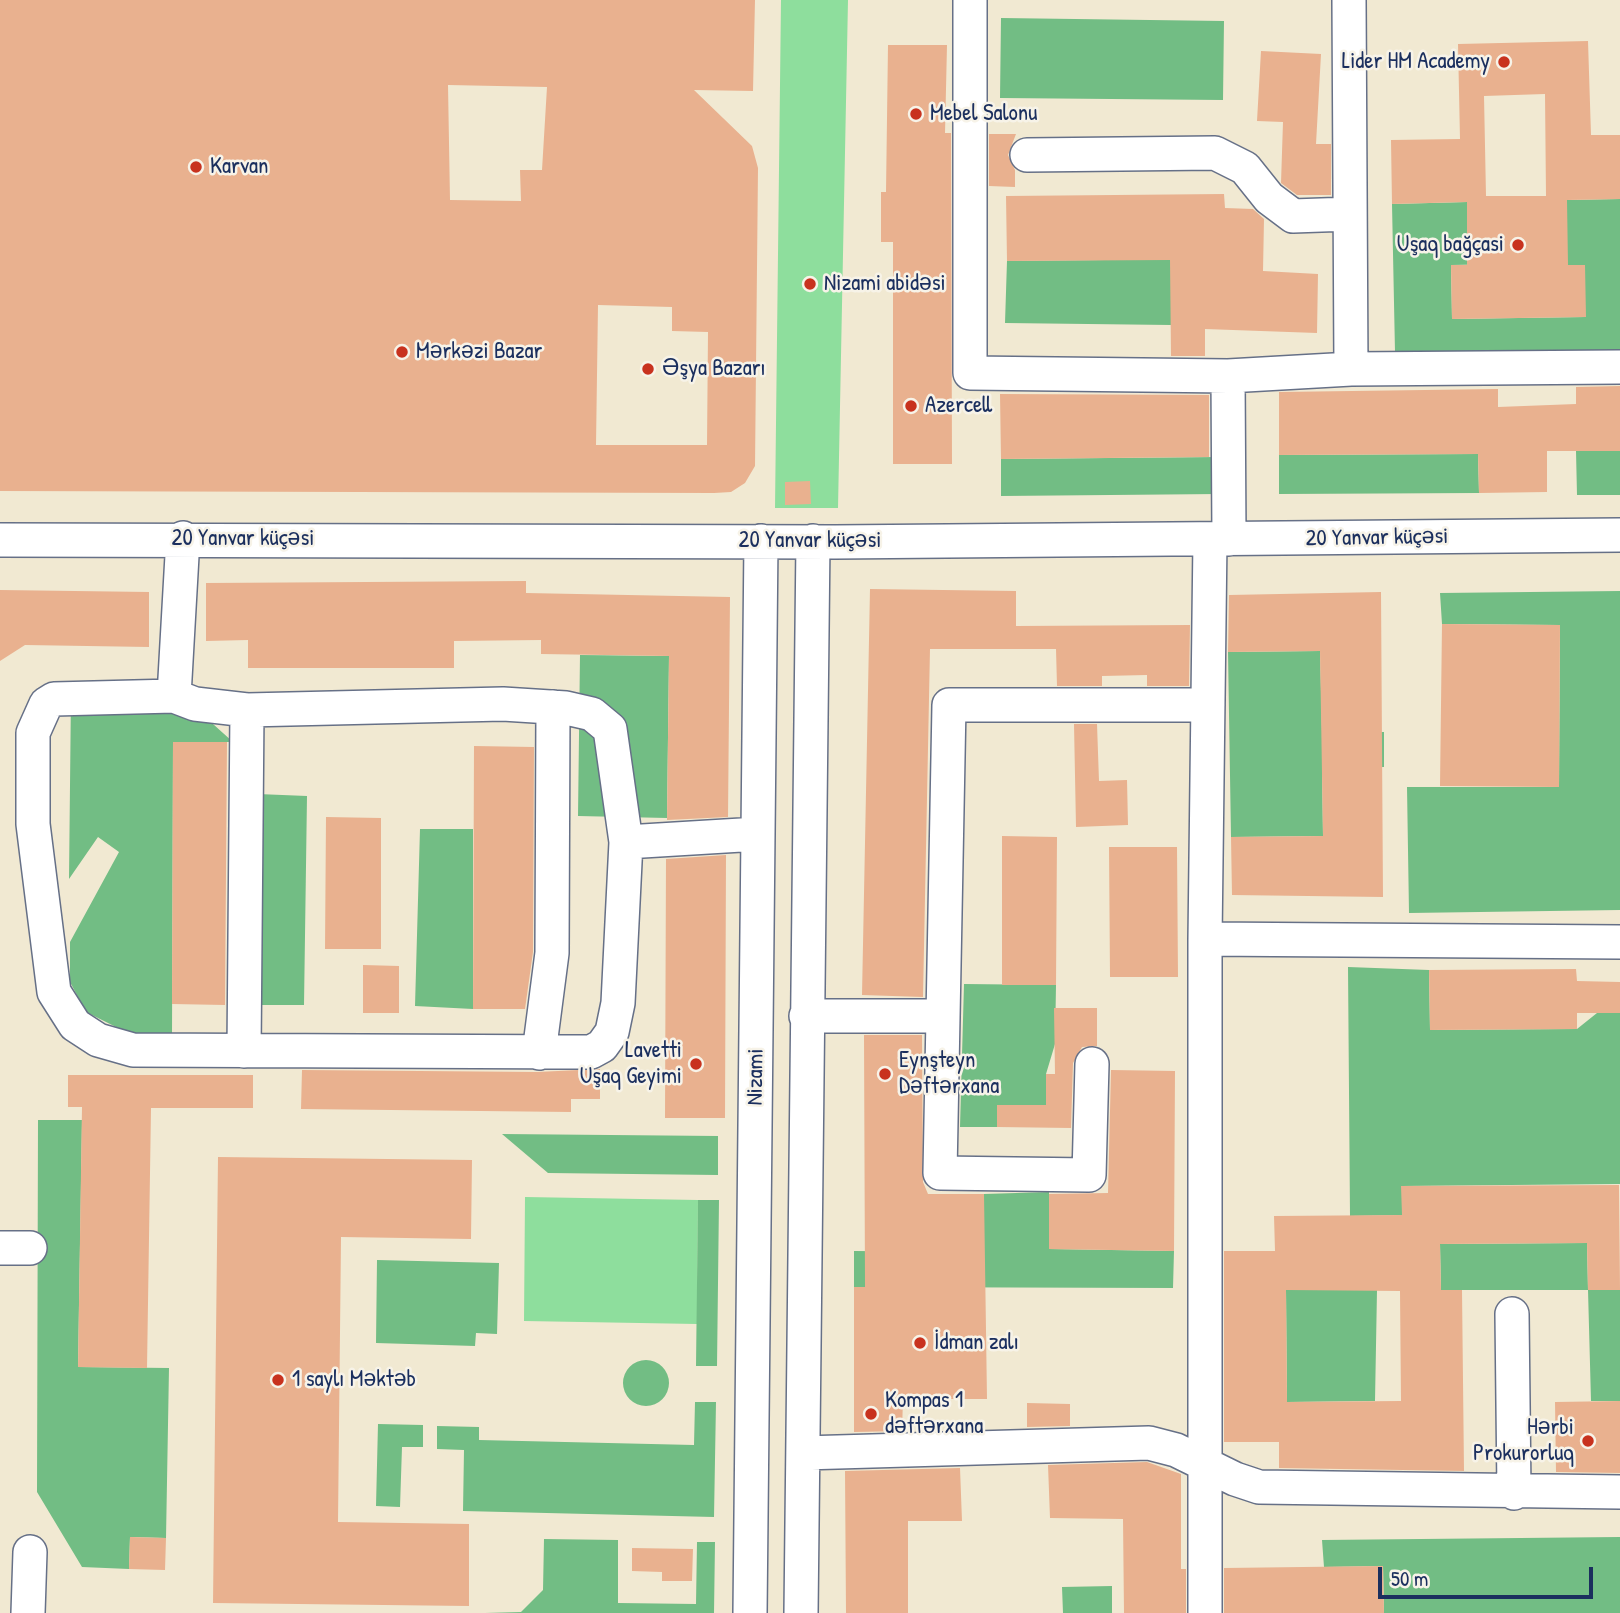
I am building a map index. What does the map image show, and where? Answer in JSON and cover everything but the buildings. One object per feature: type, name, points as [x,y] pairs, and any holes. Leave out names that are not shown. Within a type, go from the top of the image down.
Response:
[{"type":"street","points":[[970,0],[971,373],[1228,376],[1351,369],[1620,367]]},
{"type":"street","points":[[1349,0],[1351,369]]},
{"type":"street","points":[[1027,155],[1214,153],[1245,168],[1269,198],[1293,216],[1350,214]]},
{"type":"street","points":[[1205,1613],[1205,939],[1208,705],[1228,376]]},
{"type":"street","name":"20 Yanvar küçəsi","points":[[0,540],[183,538],[813,541],[1620,535]]},
{"type":"street","points":[[174,696],[183,538]]},
{"type":"street","name":"Nizami","points":[[750,1613],[761,541]]},
{"type":"street","points":[[801,1613],[813,541]]},
{"type":"street","points":[[174,696],[195,704],[247,710],[503,704],[553,707],[592,714],[610,729],[626,842],[618,1003],[612,1032],[602,1046],[591,1052],[539,1053],[133,1051],[98,1040],[75,1025],[54,992],[33,824],[33,733],[37,718],[46,704],[64,697],[174,696]]},
{"type":"street","points":[[1092,1064],[1089,1175],[940,1173],[950,705],[1208,705]]},
{"type":"street","points":[[539,1053],[552,953],[553,707]]},
{"type":"street","points":[[244,1051],[247,710]]},
{"type":"street","points":[[626,842],[758,834]]},
{"type":"street","points":[[1205,939],[1620,942]]},
{"type":"street","points":[[806,1016],[943,1016]]},
{"type":"street","points":[[1512,1314],[1514,1493]]},
{"type":"street","points":[[803,1453],[1149,1443],[1176,1450],[1259,1487],[1514,1493],[1620,1492]]},
{"type":"street","points":[[28,1613],[30,1552]]},
{"type":"green space","points":[[781,0],[848,0],[838,508],[775,508]]},
{"type":"green space","points":[[1001,18],[1224,21],[1223,100],[1000,98]]},
{"type":"green space","points":[[1620,199],[1620,354],[1395,352],[1392,204],[1467,202],[1467,225],[1506,264],[1451,265],[1452,319],[1585,317],[1585,265],[1530,266],[1567,224],[1567,200]]},
{"type":"green space","points":[[1202,259],[1171,325],[1005,323],[1007,261]]},
{"type":"green space","points":[[1576,451],[1620,451],[1620,495],[1577,495]]},
{"type":"green space","points":[[1478,454],[1479,493],[1279,494],[1279,455]]},
{"type":"green space","points":[[1219,457],[1219,494],[1001,496],[1001,459]]},
{"type":"green space","points":[[1620,591],[1620,910],[1409,913],[1407,787],[1559,787],[1560,625],[1442,624],[1440,593]]},
{"type":"green space","points":[[1320,651],[1322,732],[1384,732],[1384,767],[1322,768],[1323,836],[1231,837],[1228,652]]},
{"type":"green space","points":[[580,655],[669,656],[667,818],[578,816]]},
{"type":"green space","points":[[174,689],[233,742],[173,742],[172,1035],[128,1033],[86,1012],[70,982],[70,942],[119,852],[98,837],[69,879],[71,692]]},
{"type":"green space","points":[[233,793],[307,796],[304,1005],[233,1005]]},
{"type":"green space","points":[[420,829],[473,829],[473,1009],[415,1006]]},
{"type":"green space","points":[[1348,967],[1429,970],[1430,1030],[1577,1029],[1597,1013],[1620,1013],[1620,1184],[1402,1186],[1402,1215],[1350,1216]]},
{"type":"green space","points":[[964,984],[1056,985],[1055,1044],[1046,1074],[1046,1105],[997,1105],[997,1127],[960,1127]]},
{"type":"green space","points":[[38,1120],[82,1120],[78,1367],[169,1368],[166,1538],[130,1537],[129,1569],[82,1567],[37,1492]]},
{"type":"green space","points":[[502,1134],[718,1136],[718,1175],[548,1173]]},
{"type":"green space","points":[[1049,1192],[1049,1249],[1174,1251],[1173,1288],[854,1287],[854,1251],[984,1252],[984,1194]]},
{"type":"green space","points":[[525,1197],[698,1200],[697,1324],[524,1321]]},
{"type":"green space","points":[[698,1200],[719,1200],[717,1366],[696,1366]]},
{"type":"green space","points":[[1587,1243],[1588,1290],[1441,1290],[1440,1244]]},
{"type":"green space","points":[[377,1260],[499,1263],[497,1334],[476,1333],[475,1346],[376,1343]]},
{"type":"green space","points":[[1286,1290],[1377,1290],[1375,1401],[1287,1402]]},
{"type":"green space","points":[[1588,1290],[1620,1290],[1620,1401],[1591,1401]]},
{"type":"green space","points":[[646,1360],[662,1367],[669,1383],[662,1399],[646,1406],[630,1399],[623,1383],[630,1367]]},
{"type":"green space","points":[[695,1402],[716,1402],[714,1517],[463,1511],[464,1450],[437,1449],[437,1426],[479,1427],[479,1440],[694,1445]]},
{"type":"green space","points":[[378,1424],[423,1425],[423,1447],[402,1447],[400,1507],[376,1506]]},
{"type":"green space","points":[[1620,1537],[1620,1613],[1384,1613],[1383,1566],[1324,1567],[1322,1540]]},
{"type":"green space","points":[[544,1539],[618,1540],[618,1603],[696,1604],[697,1542],[715,1542],[714,1613],[485,1613],[521,1612],[543,1590]]},
{"type":"green space","points":[[1112,1586],[1112,1613],[1063,1613],[1062,1587]]},
{"type":"place","name":"Lider HM Academy","points":[[1504,62]]},
{"type":"place","name":"Mebel Salonu","points":[[916,114]]},
{"type":"place","name":"Karvan","points":[[196,167]]},
{"type":"place","name":"Uşaq bağçasi","points":[[1518,245]]},
{"type":"place","name":"Nizami abidәsi","points":[[810,284]]},
{"type":"place","name":"Mərkəzi Bazar","points":[[402,352]]},
{"type":"place","name":"Əşya Bazarı","points":[[648,369]]},
{"type":"place","name":"Azercell","points":[[911,406]]},
{"type":"place","name":"Lavetti Uşaq Geyimi","points":[[696,1064]]},
{"type":"place","name":"Eynşteyn Dəftərxana","points":[[885,1074]]},
{"type":"place","name":"İdman zalı","points":[[920,1343]]},
{"type":"place","name":"1 saylı Məktəb","points":[[278,1380]]},
{"type":"place","name":"Kompas 1 dəftərxana","points":[[871,1414]]},
{"type":"place","name":"Hərbi Prokurorluq","points":[[1588,1441]]}]
